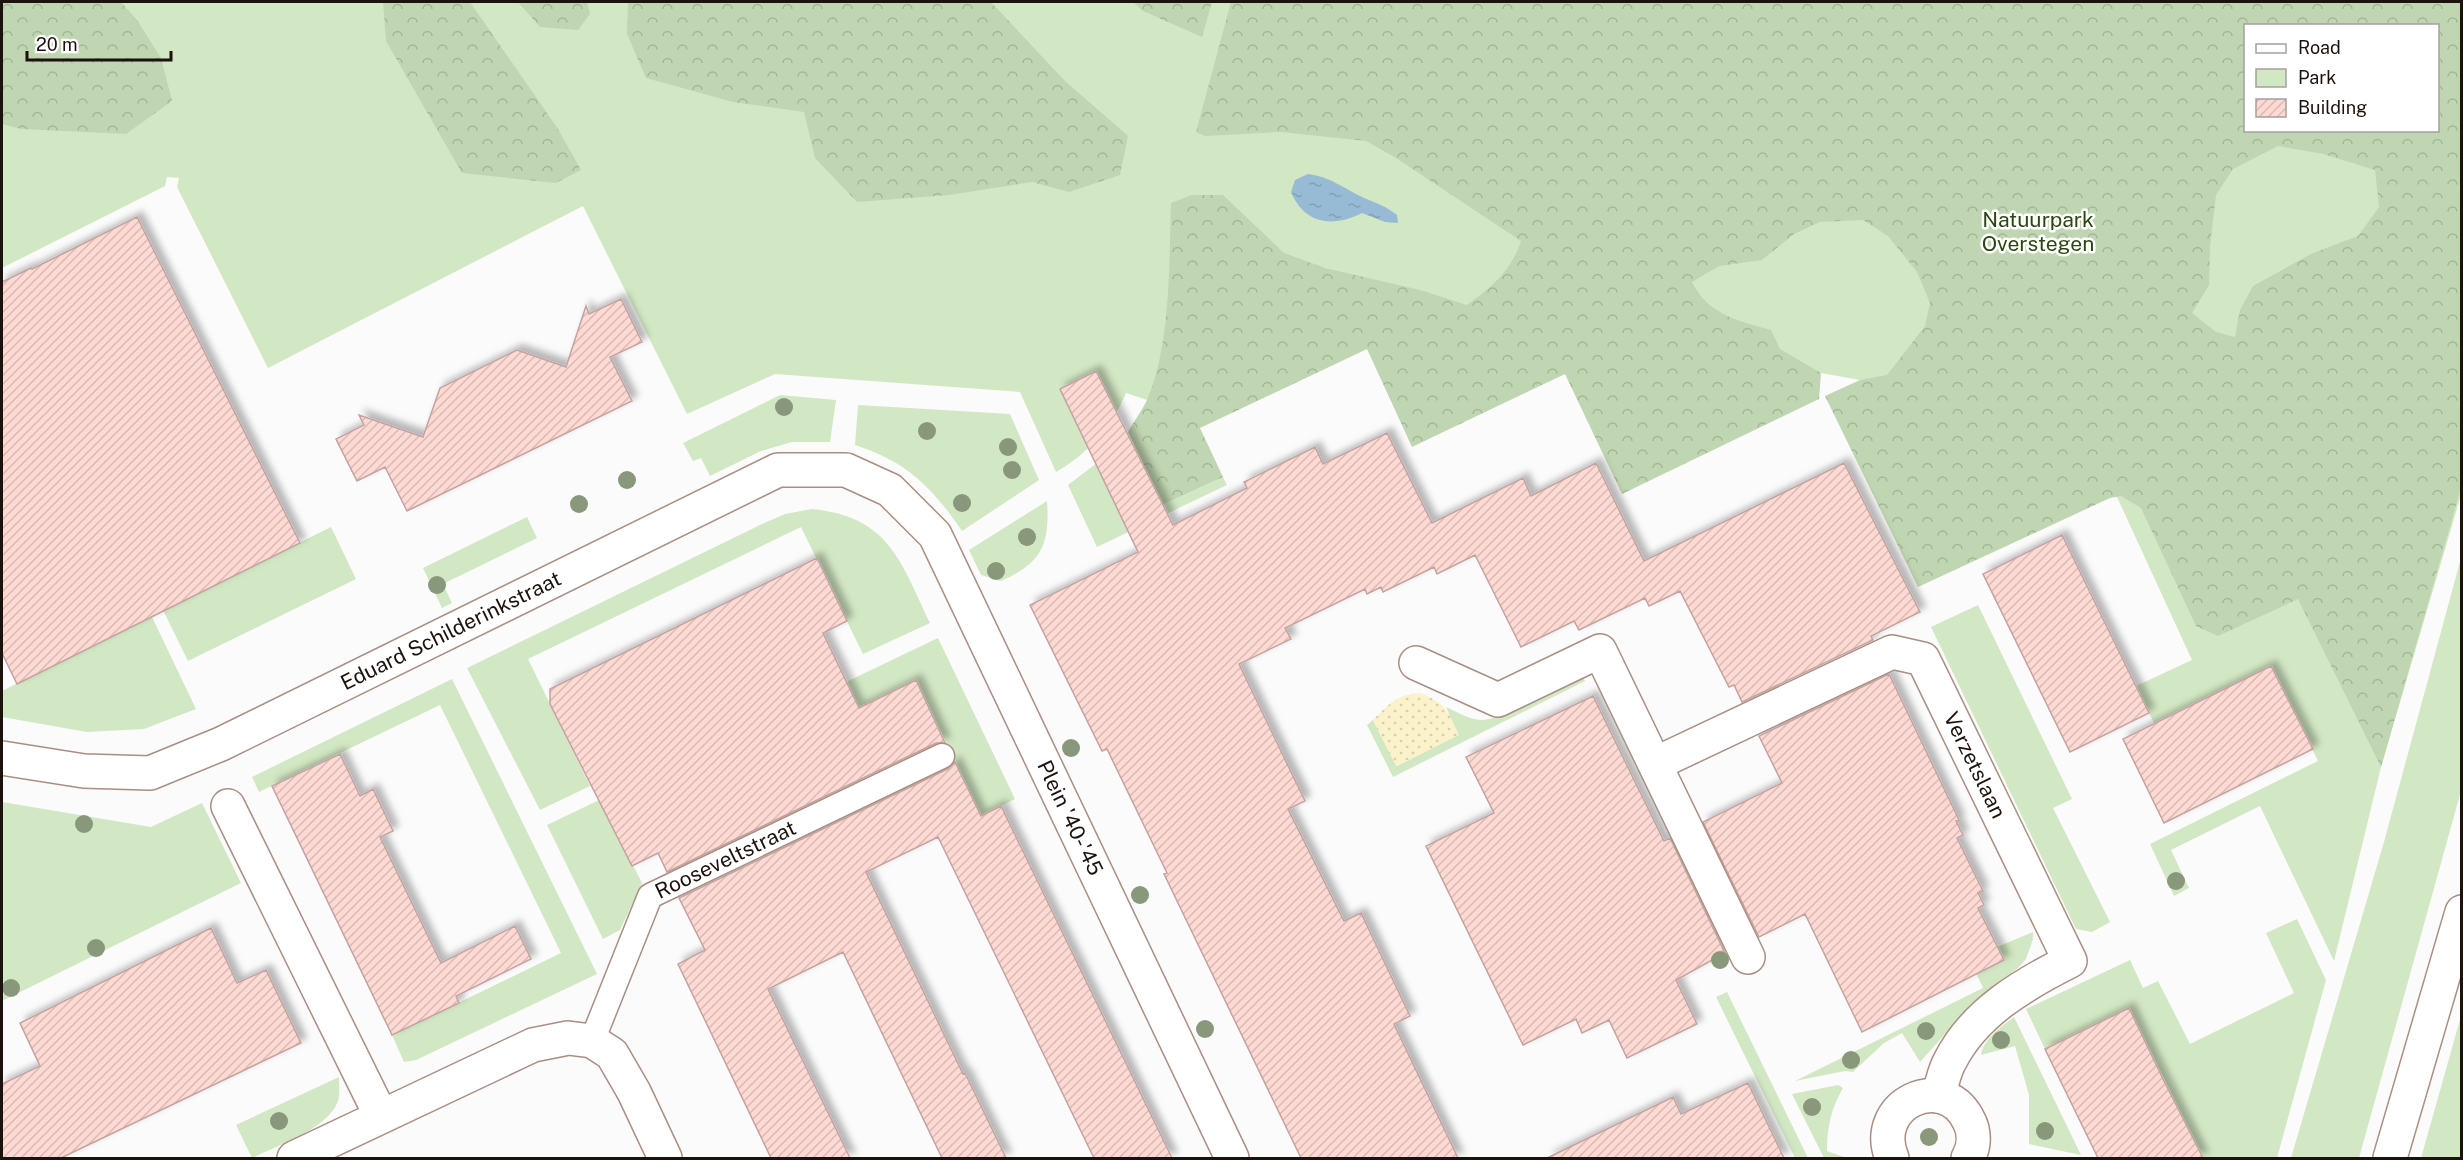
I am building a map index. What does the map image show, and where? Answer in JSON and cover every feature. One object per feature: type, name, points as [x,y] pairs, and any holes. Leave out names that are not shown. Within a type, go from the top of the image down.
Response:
[{"type":"street","name":"Eduard Schilderinkstraat","points":[[2,758],[84,771],[150,772],[242,734],[778,470],[846,470],[890,490]]},
{"type":"street","name":"Plein '40-'45","points":[[890,490],[935,535],[1232,1158]]},
{"type":"street","points":[[1416,663],[1498,700],[1600,651],[1748,957]]},
{"type":"street","name":"Verzetslaan","points":[[1655,764],[1892,652],[1923,659],[2070,961],[2033,980],[1987,1014],[1965,1038],[1949,1061],[1938,1096]]},
{"type":"street","points":[[228,806],[381,1116]]},
{"type":"street","points":[[2390,1158],[2462,912]]},
{"type":"street","points":[[294,1158],[533,1045],[568,1038],[592,1041],[612,1054],[634,1092],[665,1158]]},
{"type":"street","points":[[1892,1158],[1887,1142],[1888,1127],[1894,1114],[1916,1098],[1938,1096],[1956,1104],[1972,1125],[1974,1138],[1968,1158]]},
{"type":"lane","name":"Rooseveltstraat","points":[[592,1041],[650,896],[942,756]]},
{"type":"green space","name":"Natuurpark Overstegen","points":[[2,2],[2461,2],[2461,495],[2381,767],[2334,961],[2260,806],[2171,850],[2189,888],[2174,896],[2150,844],[2318,761],[2272,666],[2154,723],[2136,686],[2192,660],[2117,497],[2110,497],[1889,412],[1860,380],[1821,373],[1592,374],[1383,333],[1186,413],[1126,393],[1114,417],[1098,438],[1078,457],[1056,472],[1020,392],[775,374],[687,414],[583,206],[268,368],[177,187],[179,178],[167,177],[165,186],[2,268]]},
{"type":"green space","points":[[2,2],[121,2],[137,20],[161,58],[172,101],[126,134],[21,129],[2,124]]},
{"type":"green space","points":[[383,2],[470,2],[558,129],[581,170],[556,183],[462,173],[386,41]]},
{"type":"green space","points":[[518,2],[587,2],[590,14],[578,30],[540,27]]},
{"type":"green space","points":[[628,2],[991,2],[1064,80],[1128,136],[1120,175],[1069,192],[1032,182],[949,195],[857,202],[815,158],[804,112],[733,102],[646,78],[627,34]]},
{"type":"green space","points":[[1133,2],[1212,2],[1202,37],[1143,11]]},
{"type":"green space","points":[[1231,2],[2461,2],[2461,488],[2381,767],[2298,599],[2218,636],[2196,626],[2141,508],[2121,496],[2110,498],[1918,587],[1825,396],[1860,380],[1887,375],[1925,326],[1930,303],[1917,272],[1888,236],[1863,220],[1820,222],[1794,234],[1762,260],[1719,266],[1692,282],[1707,302],[1716,309],[1736,320],[1771,330],[1780,349],[1821,373],[1819,399],[1622,494],[1565,374],[1412,447],[1367,349],[1200,428],[1223,477],[1162,505],[1128,432],[1147,400],[1161,354],[1169,277],[1171,203],[1192,195],[1223,195],[1284,253],[1325,268],[1420,290],[1467,305],[1500,278],[1512,261],[1521,241],[1396,158],[1366,141],[1281,132],[1205,136],[1196,132]],"holes":[[[2278,146],[2323,154],[2375,170],[2379,207],[2358,236],[2313,253],[2253,286],[2240,310],[2235,337],[2216,332],[2192,313],[2209,285],[2210,247],[2216,195],[2233,169]]]},
{"type":"green space","points":[[780,395],[836,400],[830,442],[792,442],[761,451],[710,476],[701,458],[693,461],[683,443]]},
{"type":"green space","points":[[858,405],[1010,414],[1039,480],[962,531],[940,501],[904,468],[855,445]]},
{"type":"green space","points":[[1128,432],[1162,505],[1223,477],[1227,485],[1097,547],[1068,485],[1106,456]]},
{"type":"green space","points":[[1047,501],[1047,530],[1040,551],[1034,560],[1001,581],[981,575],[969,550]]},
{"type":"green space","points":[[812,509],[859,521],[889,545],[910,580],[930,623],[863,654],[801,527],[528,659],[590,786],[540,810],[467,668],[760,525],[785,514]]},
{"type":"green space","points":[[527,517],[537,538],[443,584],[452,603],[442,608],[423,568]]},
{"type":"green space","points":[[331,527],[356,579],[188,661],[163,610]]},
{"type":"green space","points":[[2461,558],[2461,791],[2359,1158],[2291,1158],[2384,842]]},
{"type":"green space","points":[[1978,605],[2072,799],[2053,808],[2110,922],[2092,932],[2076,929],[1931,627]]},
{"type":"green space","points":[[151,615],[196,709],[144,729],[87,732],[2,717],[2,691]]},
{"type":"green space","points":[[938,638],[1015,799],[981,816],[916,680],[613,826],[642,883],[620,930],[603,939],[547,825]]},
{"type":"green space","points":[[1583,677],[1585,681],[1393,777],[1367,725],[1373,720],[1397,766],[1458,735],[1446,707],[1471,718],[1490,719]]},
{"type":"green space","points":[[452,679],[597,974],[416,1060],[404,1062],[392,1035],[561,953],[440,705],[259,792],[252,777]]},
{"type":"green space","points":[[2,802],[151,827],[202,803],[241,883],[2,1001]]},
{"type":"green space","points":[[2297,919],[2326,980],[2277,1158],[2203,1158],[2129,1008],[2045,1049],[2026,1009],[2130,960],[2143,988],[2158,981],[2190,1044],[2294,993],[2266,933]]},
{"type":"green space","points":[[2033,932],[2026,959],[1972,1004],[1920,1062],[1902,1033],[1884,1043],[1853,1072],[1845,1071],[1795,1081],[1983,988],[1976,973],[1997,947]]},
{"type":"green space","points":[[1727,992],[1808,1158],[1795,1158],[1716,997]]},
{"type":"green space","points":[[2461,1016],[2461,1158],[2421,1158]]},
{"type":"green space","points":[[2014,1017],[2081,1155],[2029,1144],[2029,1095],[2015,1046],[1981,1055],[1989,1038]]},
{"type":"green space","points":[[339,1077],[338,1101],[324,1120],[301,1135],[252,1158],[236,1125]]},
{"type":"green space","points":[[1838,1085],[1843,1088],[1835,1103],[1831,1118],[1827,1151],[1847,1158],[1824,1158],[1792,1094]]},
{"type":"sand","points":[[1420,693],[1441,704],[1459,735],[1396,766],[1373,720],[1399,698]]},
{"type":"water","points":[[1308,174],[1330,180],[1385,207],[1397,215],[1398,223],[1385,222],[1362,213],[1340,221],[1320,220],[1312,217],[1297,203],[1291,192],[1295,180]]},
{"type":"building","points":[[137,217],[300,543],[17,684],[2,653],[2,282]]},
{"type":"building","points":[[621,299],[642,342],[610,357],[632,401],[407,511],[385,467],[357,481],[336,439],[364,425],[359,415],[423,437],[440,388],[517,350],[566,367],[586,306],[589,314]]},
{"type":"building","points":[[1096,371],[1173,525],[1247,488],[1244,482],[1315,447],[1323,464],[1387,433],[1432,523],[1523,478],[1531,496],[1596,463],[1644,561],[1844,463],[1920,612],[1871,636],[1873,640],[1742,702],[1734,685],[1729,687],[1680,591],[1649,606],[1645,598],[1579,630],[1574,621],[1521,647],[1475,555],[1437,574],[1434,567],[1383,592],[1381,587],[1367,594],[1365,589],[1285,628],[1291,639],[1239,664],[1305,801],[1288,809],[1344,921],[1361,913],[1410,1016],[1394,1024],[1458,1158],[1301,1158],[1164,874],[1167,873],[1107,749],[1102,751],[1030,605],[1138,552],[1060,389]]},
{"type":"building","points":[[2062,535],[2149,713],[2070,752],[1983,574]]},
{"type":"building","points":[[817,558],[847,621],[823,633],[859,708],[916,680],[945,743],[936,743],[667,872],[658,853],[632,866],[550,704],[550,689]]},
{"type":"building","points":[[2271,666],[2313,749],[2164,823],[2123,739]]},
{"type":"building","points":[[1889,674],[1959,820],[1956,821],[1963,835],[1957,838],[1983,891],[1978,893],[1984,905],[1978,908],[2004,960],[1862,1032],[1805,914],[1759,937],[1703,822],[1782,783],[1759,736]]},
{"type":"building","points":[[1593,696],[1664,841],[1670,838],[1725,953],[1676,980],[1697,1024],[1627,1058],[1609,1020],[1582,1033],[1576,1019],[1523,1045],[1426,846],[1494,813],[1466,757]]},
{"type":"building","points":[[340,754],[360,796],[373,789],[393,831],[380,837],[441,963],[515,926],[531,959],[456,996],[459,1003],[392,1035],[272,786]]},
{"type":"building","points":[[955,762],[981,816],[1001,806],[1172,1158],[1094,1158],[938,837],[866,872],[1006,1158],[942,1158],[843,952],[768,989],[850,1158],[771,1158],[678,964],[705,950],[679,898],[948,769]]},
{"type":"building","points":[[211,928],[237,983],[266,970],[301,1043],[61,1158],[2,1158],[2,1084],[40,1066],[20,1023]]},
{"type":"building","points":[[2129,1008],[2203,1158],[2098,1158],[2045,1049]]},
{"type":"building","points":[[1748,1083],[1784,1158],[1547,1158],[1673,1097],[1681,1114]]}]
